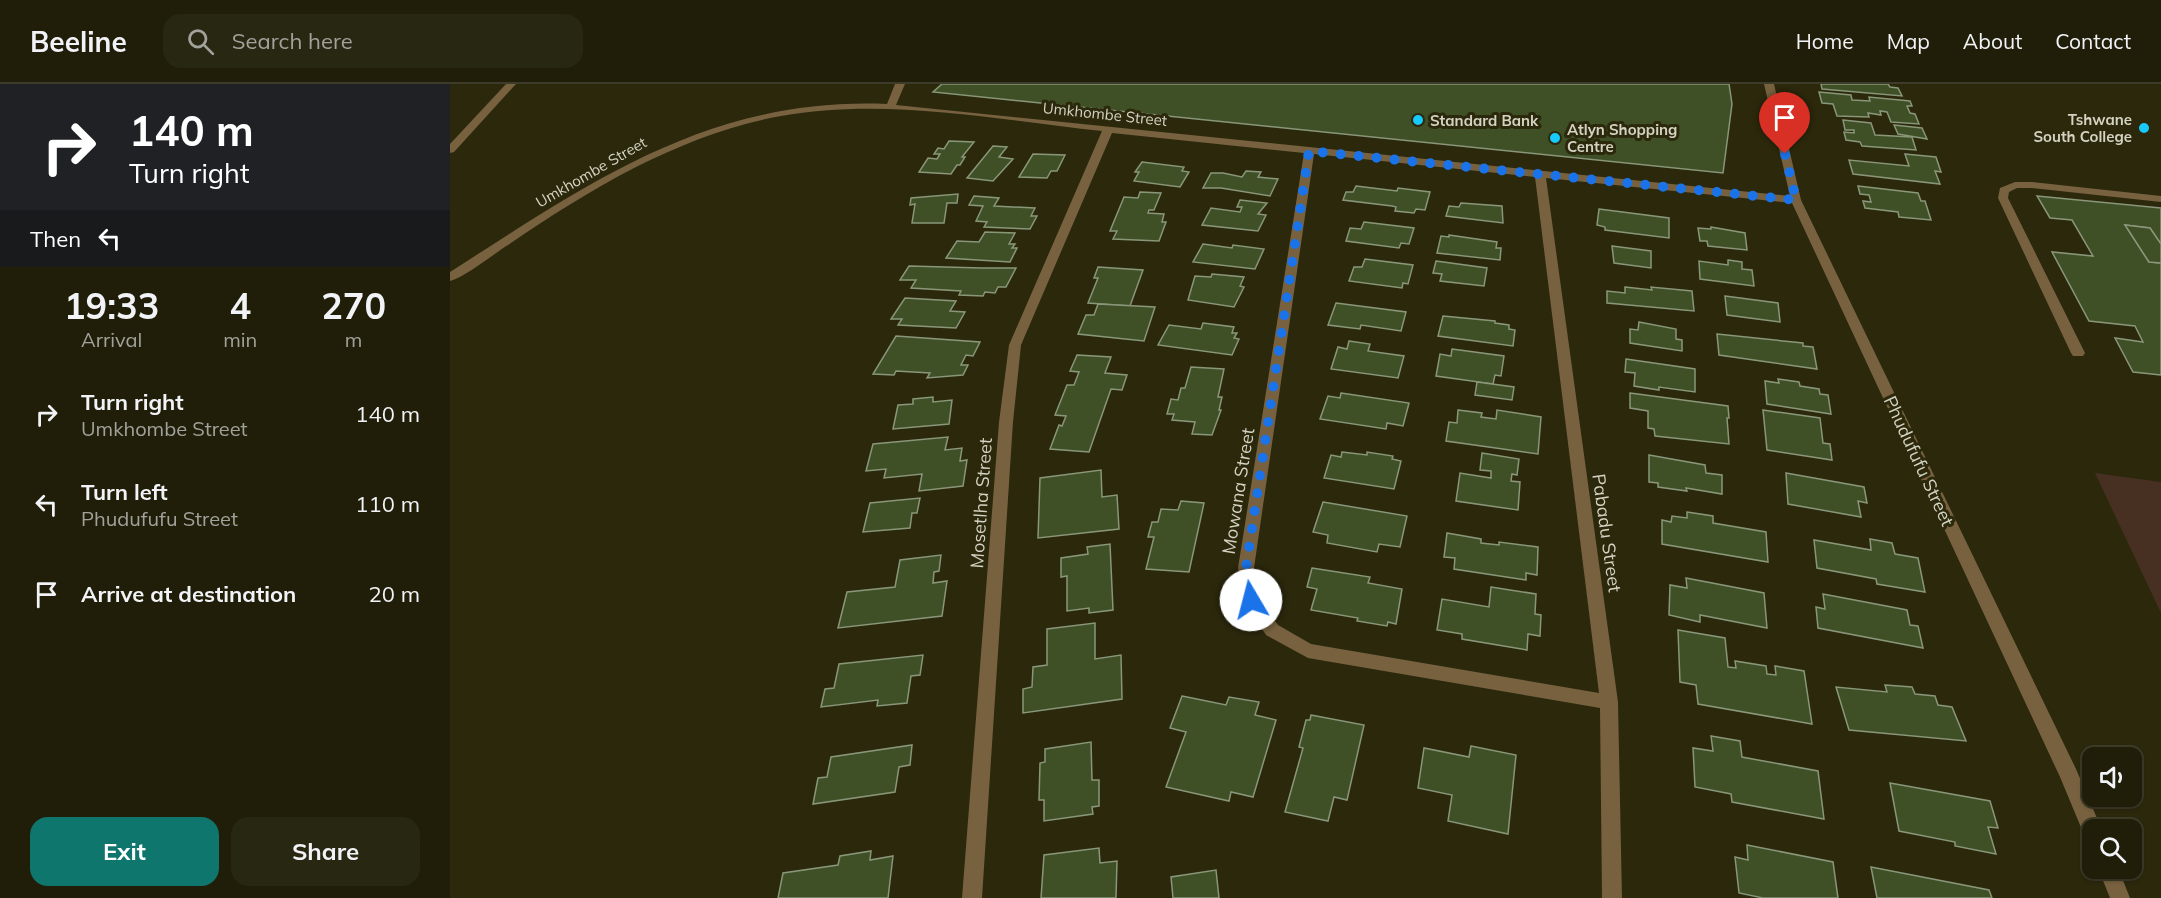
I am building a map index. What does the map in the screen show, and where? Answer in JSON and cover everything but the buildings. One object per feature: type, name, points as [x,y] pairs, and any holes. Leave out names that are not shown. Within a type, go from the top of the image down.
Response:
[{"type":"street","points":[[450,150],[511,84]]},
{"type":"street","points":[[891,106],[900,84]]},
{"type":"street","name":"Phudufufu Street","points":[[1769,84],[1796,200],[2069,775],[2087,819]]},
{"type":"street","name":"Umkhombe Street","points":[[450,277],[595,184],[667,146],[711,130],[792,110],[828,107],[891,106],[1796,200]]},
{"type":"street","name":"Mosetlha Street","points":[[972,898],[1006,422],[1015,345],[1108,130]]},
{"type":"street","name":"Mowana Street","points":[[1309,151],[1246,568],[1251,600],[1272,630],[1308,651],[1610,702]]},
{"type":"street","name":"Pabadu Street","points":[[1540,175],[1610,702],[1612,898]]},
{"type":"street","points":[[2078,353],[2002,198],[2004,190],[2015,185],[2032,185],[2161,199]]},
{"type":"street","points":[[2112,879],[2120,898]]},
{"type":"shaded area","points":[[2095,473],[2161,482],[2161,613]]},
{"type":"place","name":"Standard Bank","points":[[1418,120]]},
{"type":"place","name":"Tshwane South College","points":[[2144,128]]},
{"type":"place","name":"Atlyn Shopping Centre","points":[[1555,138]]},
{"type":"route","points":[[1251,600],[1246,568],[1309,151],[1796,200],[1785,154]]}]
